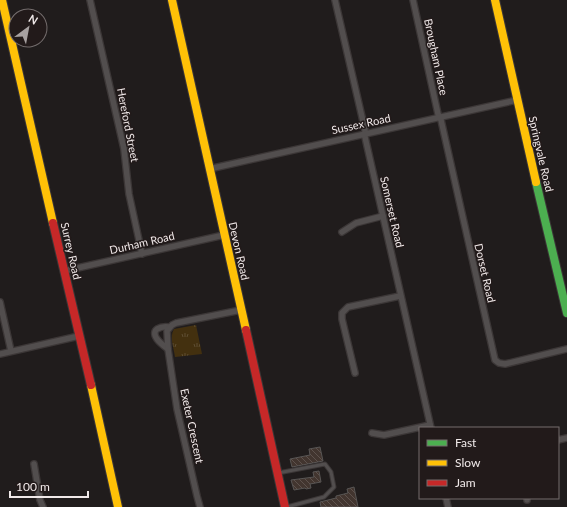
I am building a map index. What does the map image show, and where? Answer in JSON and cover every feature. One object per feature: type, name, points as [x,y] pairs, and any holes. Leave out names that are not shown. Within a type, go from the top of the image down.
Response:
[{"type":"street","name":"Surrey Road","points":[[2,0],[88,370],[118,507]]},
{"type":"street","name":"Hereford Street","points":[[90,0],[124,149],[128,194],[142,254]]},
{"type":"street","name":"Devon Road","points":[[172,0],[286,507]]},
{"type":"street","name":"Somerset Road","points":[[335,0],[430,426]]},
{"type":"street","name":"Brougham Place","points":[[414,0],[440,117]]},
{"type":"street","name":"Springvale Road","points":[[495,0],[567,313]]},
{"type":"street","name":"Sussex Road","points":[[209,169],[517,100]]},
{"type":"street","name":"Dorset Road","points":[[440,117],[495,360],[499,363],[505,364],[567,349]]},
{"type":"street","points":[[342,232],[356,223],[383,216]]},
{"type":"street","name":"Durham Road","points":[[64,271],[224,235]]},
{"type":"street","points":[[355,373],[342,319],[342,313],[348,307],[400,296]]},
{"type":"street","points":[[0,302],[11,351]]},
{"type":"street","points":[[168,348],[157,339],[155,335],[155,331],[158,327],[169,327],[176,323],[241,310]]},
{"type":"street","name":"Exeter Crescent","points":[[169,327],[167,335],[168,348],[177,410],[196,496],[200,507]]},
{"type":"street","points":[[0,354],[79,336]]},
{"type":"street","points":[[372,433],[384,435],[419,428]]},
{"type":"street","points":[[34,464],[40,500],[43,507]]},
{"type":"lane","points":[[278,473],[325,464],[331,472],[334,487],[324,497],[286,507]]},
{"type":"green space","points":[[196,325],[202,354],[175,357],[172,339],[174,329]]},
{"type":"building","points":[[320,447],[323,461],[292,467],[290,459],[310,455],[309,449]]},
{"type":"building","points":[[319,471],[321,482],[310,484],[311,488],[294,490],[291,480],[314,477],[313,472]]},
{"type":"building","points":[[354,487],[358,507],[321,507],[320,502],[348,493],[347,489]]},
{"type":"traffic: fast","points":[[536,182],[567,313]]},
{"type":"traffic: slow","points":[[2,0],[53,223]]},
{"type":"traffic: slow","points":[[172,0],[246,330]]},
{"type":"traffic: slow","points":[[495,0],[536,182]]},
{"type":"traffic: slow","points":[[91,385],[118,507]]},
{"type":"traffic: jam","points":[[53,223],[91,385]]},
{"type":"traffic: jam","points":[[246,330],[285,507]]}]
